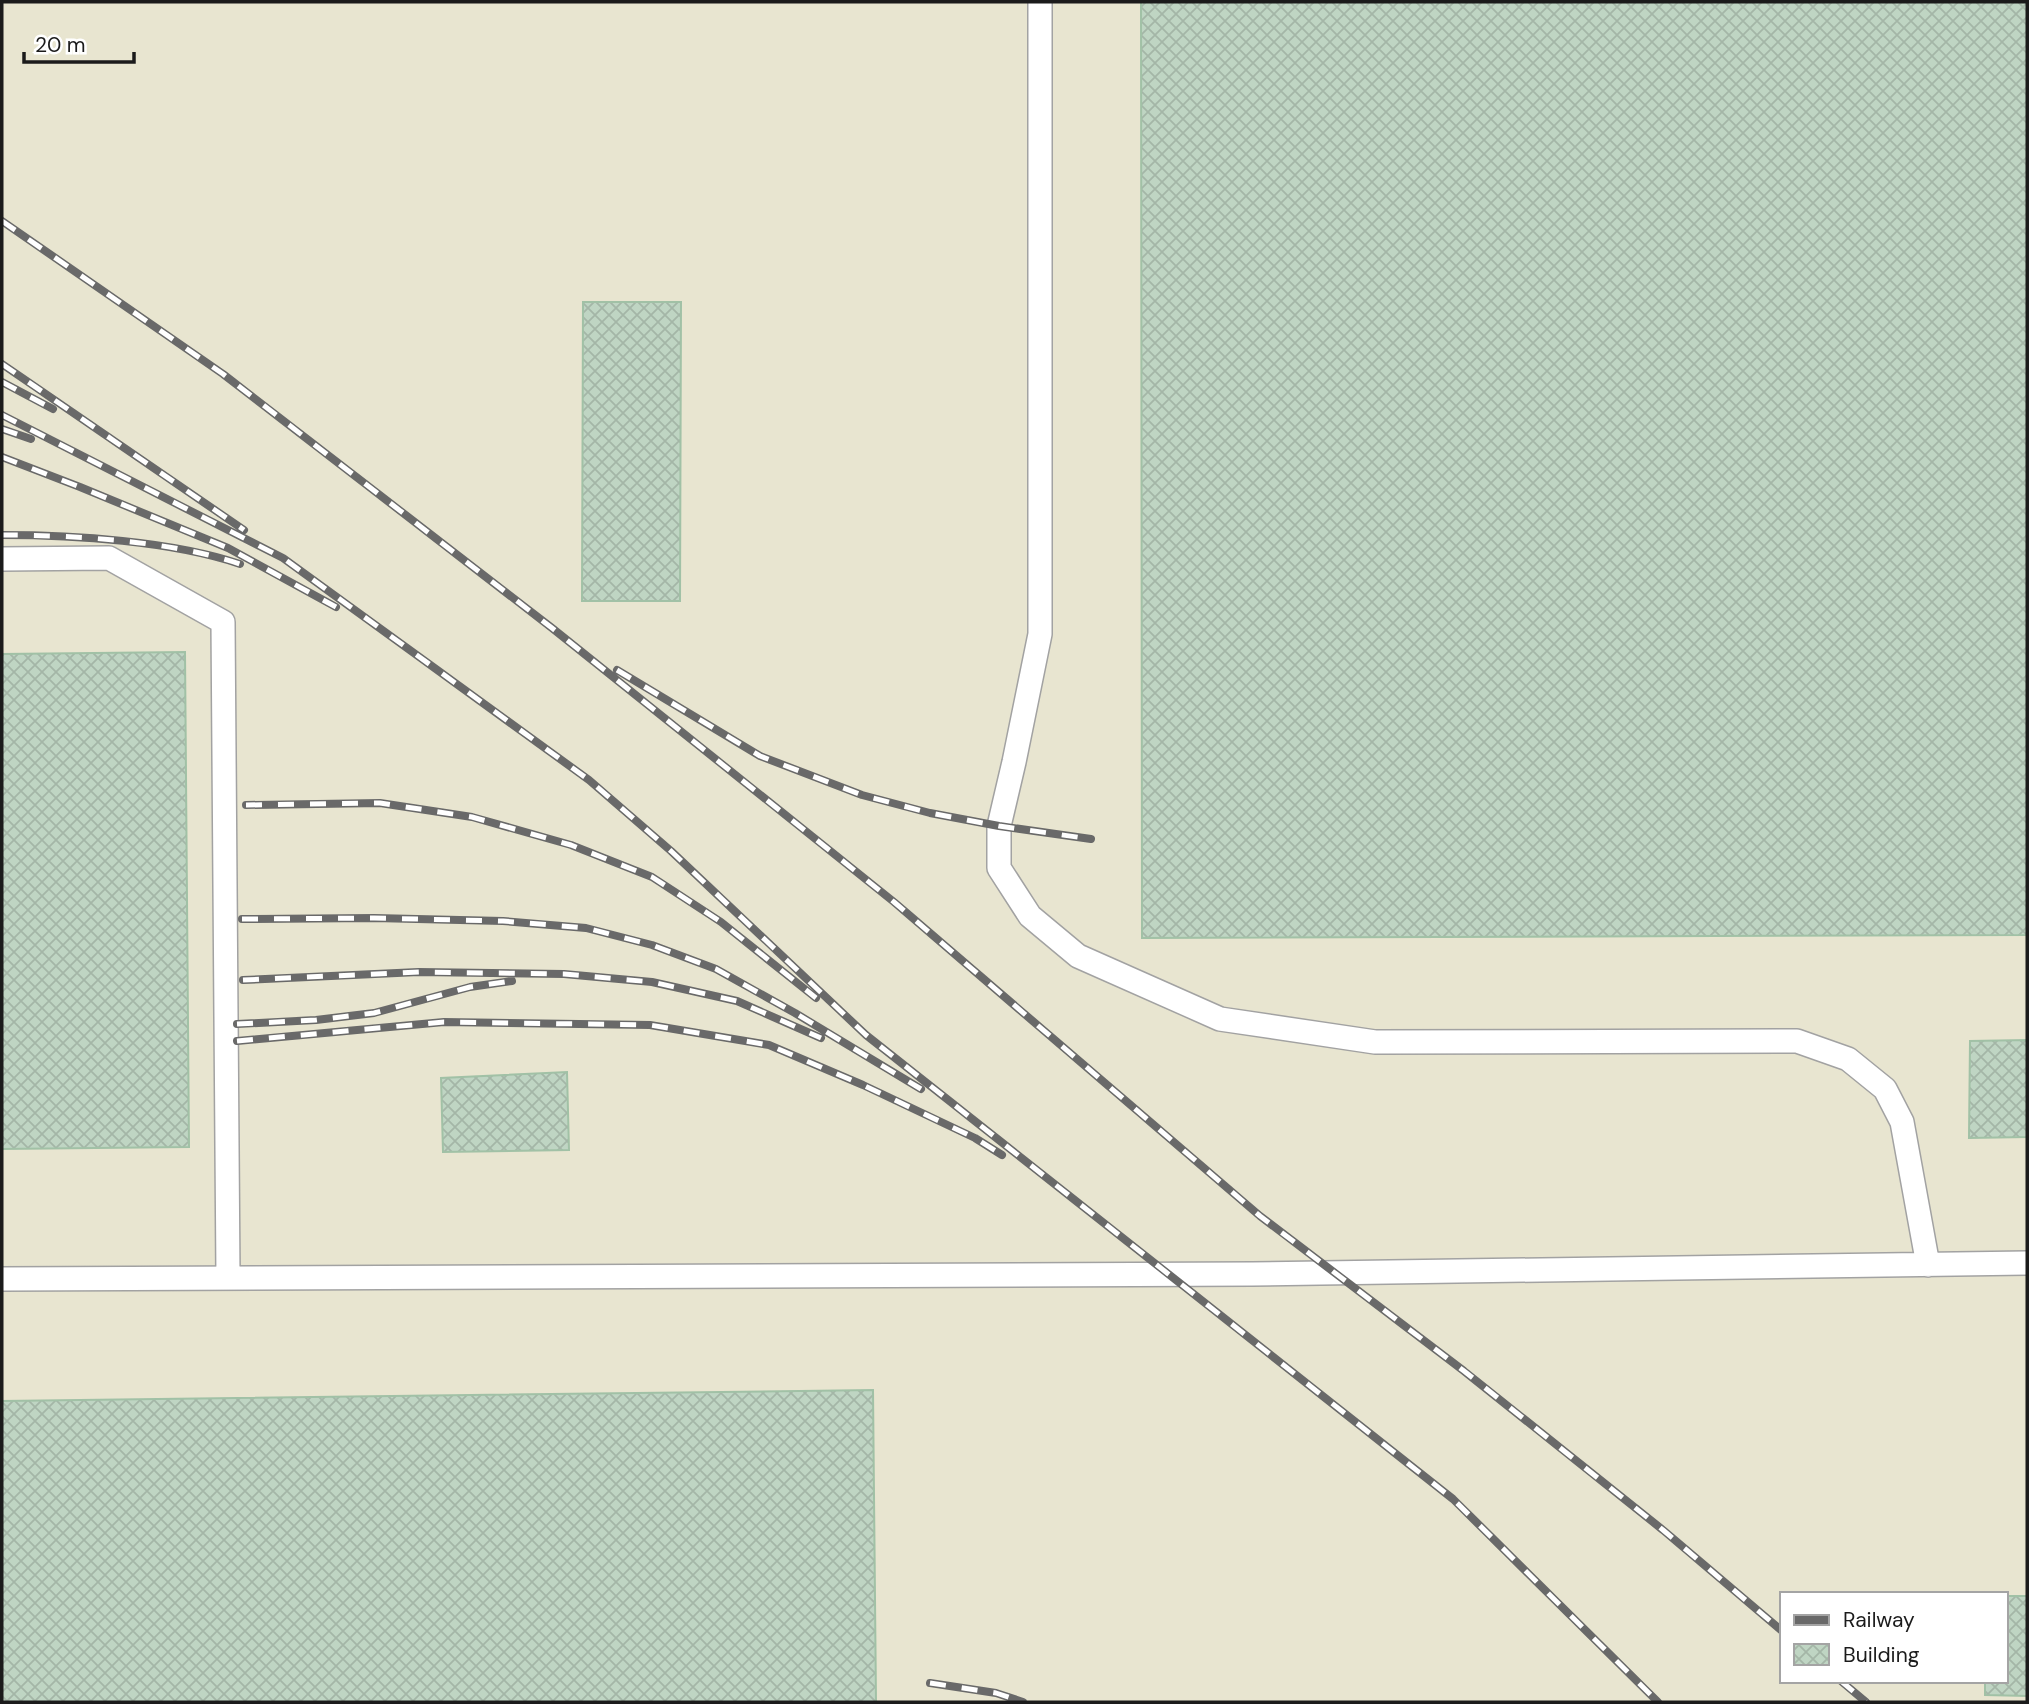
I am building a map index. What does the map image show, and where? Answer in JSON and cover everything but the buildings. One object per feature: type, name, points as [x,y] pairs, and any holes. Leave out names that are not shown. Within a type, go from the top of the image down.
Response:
[{"type":"lane","points":[[1040,2],[1040,634],[999,826],[999,868],[1030,916],[1078,956],[1220,1018],[1375,1042],[1797,1041],[1848,1059],[1885,1090],[1902,1122],[1928,1265]]},
{"type":"lane","points":[[2,559],[109,558],[223,622],[228,1278]]},
{"type":"lane","points":[[2,1279],[1238,1274],[2027,1263]]},
{"type":"shaded area","points":[[2,2],[2027,2],[2027,1702],[2,1702]]},
{"type":"railway","points":[[2,221],[223,374],[552,628],[894,902],[1260,1216],[1464,1371],[1663,1530],[1780,1629]]},
{"type":"railway","points":[[2,364],[244,530]]},
{"type":"railway","points":[[2,382],[53,409]]},
{"type":"railway","points":[[2,415],[283,558],[589,780],[671,851],[866,1035],[1453,1499],[1658,1702]]},
{"type":"railway","points":[[2,429],[31,439]]},
{"type":"railway","points":[[2,457],[228,548],[336,607]]},
{"type":"railway","points":[[2,535],[122,541],[184,550],[240,564]]},
{"type":"railway","points":[[617,670],[760,756],[862,795],[930,813],[1091,839]]},
{"type":"railway","points":[[246,805],[380,803],[472,817],[571,845],[652,877],[721,922],[816,998]]},
{"type":"railway","points":[[242,919],[503,921],[586,928],[652,945],[716,969],[921,1089]]},
{"type":"railway","points":[[243,980],[419,972],[564,974],[652,982],[737,1001],[821,1038]]},
{"type":"railway","points":[[237,1024],[316,1020],[374,1013],[470,987],[512,981]]},
{"type":"railway","points":[[237,1041],[444,1022],[650,1025],[769,1045],[863,1085],[975,1138],[1002,1155]]},
{"type":"railway","points":[[930,1683],[996,1693],[1023,1702]]},
{"type":"railway","points":[[1843,1683],[1866,1702]]}]
